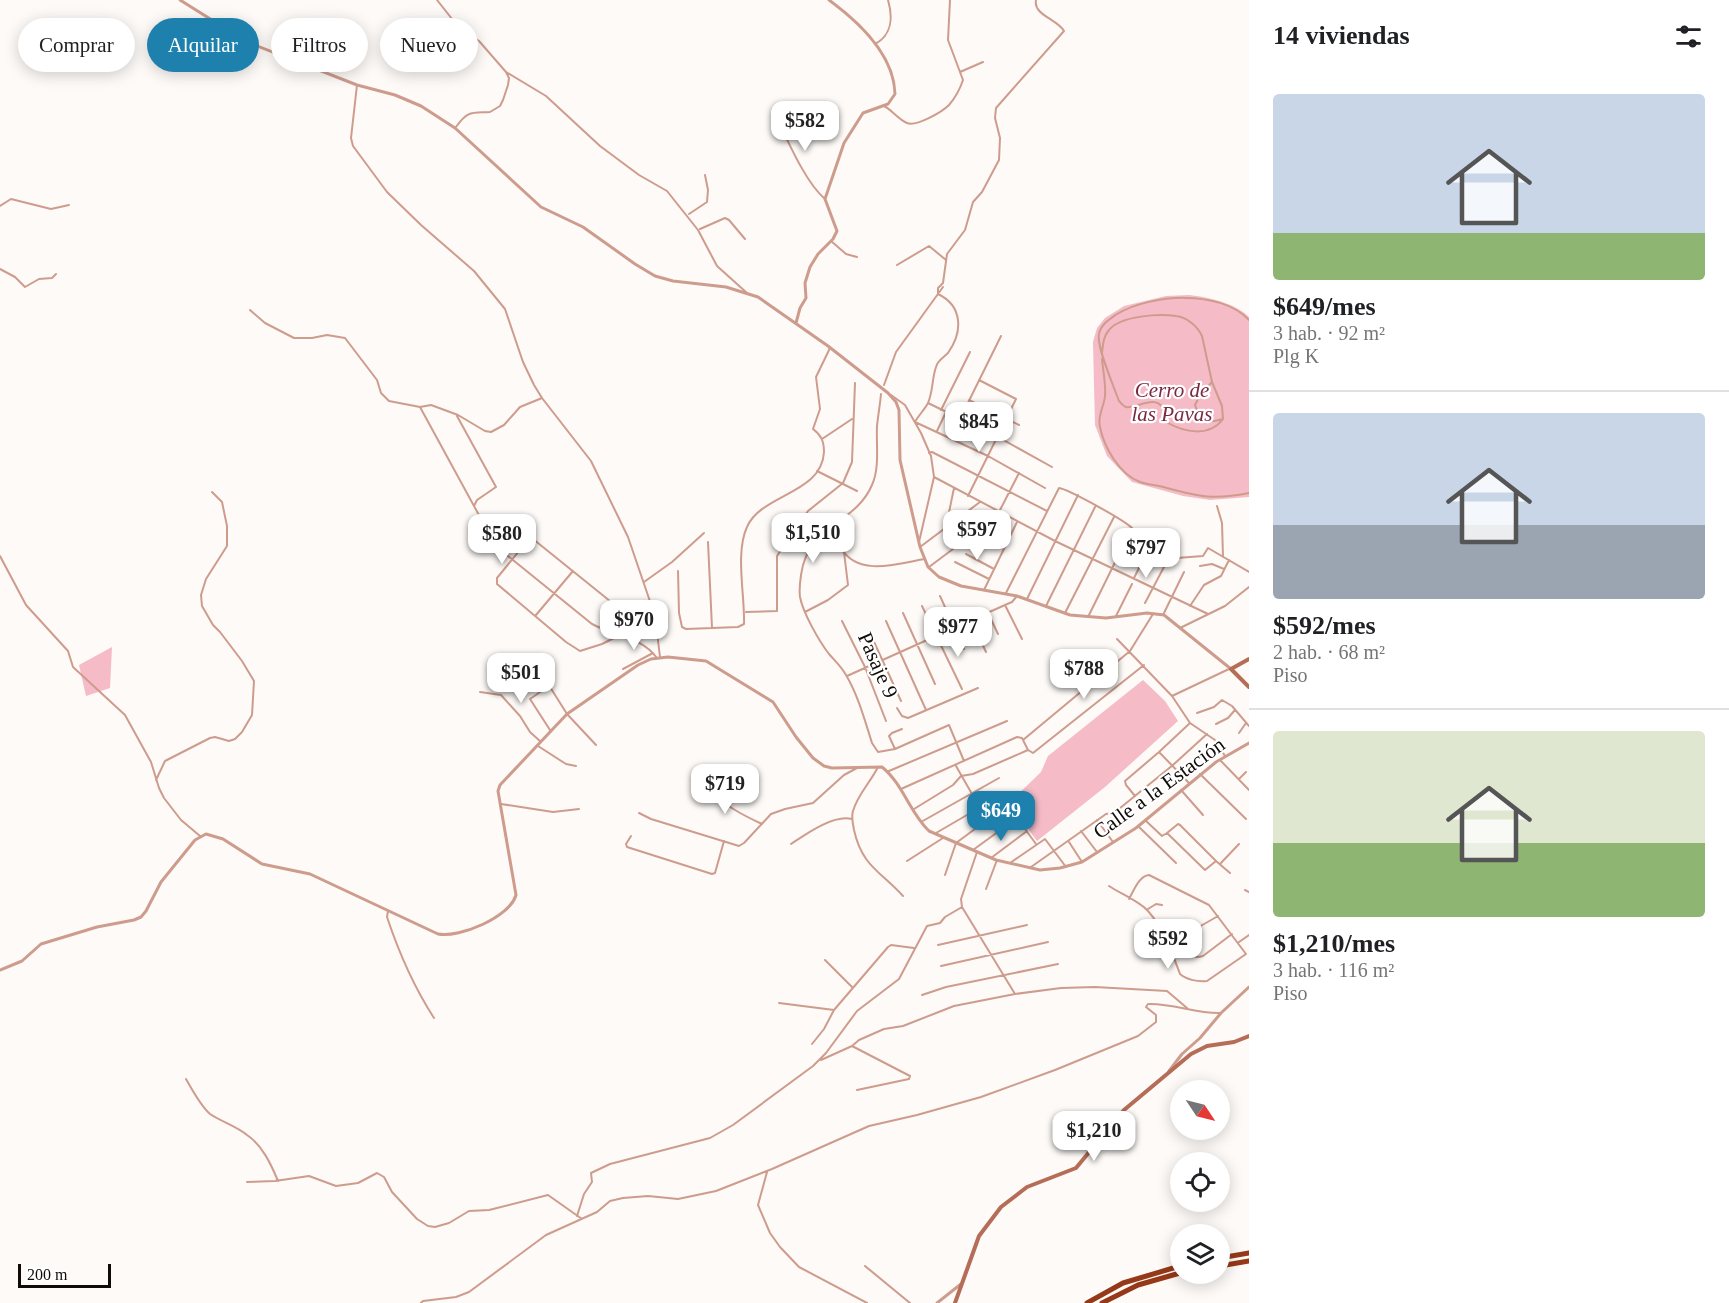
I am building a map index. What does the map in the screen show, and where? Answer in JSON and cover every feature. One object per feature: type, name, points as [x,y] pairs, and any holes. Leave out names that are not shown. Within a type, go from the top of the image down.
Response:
[{"type":"highway","points":[[1230,1256],[1249,1253]]},
{"type":"highway","points":[[1230,1264],[1249,1261]]},
{"type":"highway","points":[[1087,1303],[1123,1283],[1170,1269]]},
{"type":"highway","points":[[1102,1303],[1138,1285],[1170,1276]]},
{"type":"main road","points":[[1249,659],[1231,669],[1249,687]]},
{"type":"main road","points":[[955,1303],[979,1236],[1001,1207],[1027,1187],[1076,1168],[1119,1116],[1191,1054],[1202,1048],[1234,1042],[1249,1036]]},
{"type":"street","points":[[180,0],[247,42],[357,85],[403,98],[439,116],[455,128],[536,204],[583,227],[651,274],[673,281],[726,287],[747,293],[758,297],[796,323],[905,405],[915,422],[929,453],[934,477],[920,542],[928,567],[950,583],[1006,593],[1065,613],[1088,617],[1154,613],[1162,615],[1231,669],[1172,696]]},
{"type":"street","points":[[437,0],[456,24],[479,41],[509,78],[500,106],[490,112],[469,113],[455,128]]},
{"type":"street","points":[[825,199],[843,143],[861,116],[870,109],[884,106],[894,96],[895,88],[875,44],[861,26],[829,0]]},
{"type":"street","points":[[875,44],[886,35],[891,20],[888,0]]},
{"type":"street","points":[[884,106],[910,124],[934,116],[949,105],[955,96],[963,80],[948,39],[950,0]]},
{"type":"street","points":[[938,294],[938,288],[943,283],[945,275],[947,254],[965,230],[973,202],[982,192],[999,160],[996,108],[1064,31],[1051,18],[1039,11],[1035,6],[1036,0]]},
{"type":"street","points":[[960,72],[983,62]]},
{"type":"street","points":[[506,72],[546,96],[600,146],[639,175],[667,191],[688,214],[717,266],[747,293]]},
{"type":"street","points":[[357,85],[351,138],[353,146],[387,192],[474,271],[505,309],[523,362],[542,398],[591,461],[628,537],[654,616],[659,658]]},
{"type":"street","points":[[775,114],[794,153],[819,194],[825,199],[837,231],[810,267],[805,283],[806,298],[796,323]]},
{"type":"street","points":[[688,214],[706,202],[708,190],[705,176]]},
{"type":"street","points":[[0,206],[11,199],[51,209],[69,205]]},
{"type":"street","points":[[698,230],[725,218],[745,239]]},
{"type":"street","points":[[831,241],[846,254],[857,257]]},
{"type":"street","points":[[897,265],[929,246],[946,260]]},
{"type":"street","points":[[0,269],[15,277],[25,287],[36,280],[52,278],[56,274]]},
{"type":"street","points":[[884,384],[896,352],[943,286]]},
{"type":"street","points":[[915,422],[928,404],[936,367],[948,353],[957,336],[956,309],[938,294]]},
{"type":"street","points":[[1249,320],[1228,307],[1209,300],[1187,297],[1160,299],[1124,310],[1104,324],[1098,338],[1106,380],[1105,399],[1099,417],[1099,426],[1112,457],[1128,475],[1138,481],[1193,496],[1224,498],[1249,493]]},
{"type":"street","points":[[250,310],[265,323],[294,338],[327,335],[345,338],[377,380],[381,393],[389,401],[420,408],[431,405],[457,414],[473,425],[491,432],[504,425],[520,408],[542,398]]},
{"type":"street","points":[[1151,315],[1177,315],[1199,330],[1212,382],[1222,406],[1222,419],[1214,427],[1199,432],[1184,430],[1166,422],[1163,409],[1158,403],[1127,407],[1119,401],[1102,354],[1104,339],[1109,329],[1114,326],[1151,315]]},
{"type":"street","points":[[960,419],[1002,336]]},
{"type":"street","points":[[678,571],[680,623],[686,629],[742,627],[744,613],[742,540],[747,526],[762,508],[798,488],[817,471],[824,456],[822,439],[813,429],[820,409],[816,377],[830,348]]},
{"type":"street","points":[[941,410],[970,352]]},
{"type":"street","points":[[968,496],[1016,399],[979,380]]},
{"type":"street","points":[[1212,382],[1195,405],[1201,419],[1206,422],[1222,419]]},
{"type":"street","points":[[744,613],[777,611],[777,556],[808,512],[843,483],[854,453],[855,383]]},
{"type":"street","points":[[888,393],[896,402],[899,410],[900,460],[920,542]]},
{"type":"street","points":[[881,394],[877,424],[876,473],[872,485],[857,506],[811,544],[802,564],[800,597],[804,612],[829,653],[838,661],[847,676],[872,743],[878,752],[895,749],[947,725],[950,726],[964,761]]},
{"type":"street","points":[[969,400],[1019,425]]},
{"type":"street","points":[[928,404],[998,437],[1052,467]]},
{"type":"street","points":[[420,408],[492,538],[512,560],[592,624],[601,629],[622,634],[659,658]]},
{"type":"street","points":[[937,431],[946,412]]},
{"type":"street","points":[[457,414],[496,487],[477,500],[474,506]]},
{"type":"street","points":[[822,439],[854,418]]},
{"type":"street","points":[[915,422],[988,456],[1045,488]]},
{"type":"street","points":[[929,453],[932,452],[979,475],[1047,511]]},
{"type":"street","points":[[817,471],[857,491]]},
{"type":"street","points":[[928,567],[1000,513],[1019,473]]},
{"type":"street","points":[[934,477],[1055,541],[1208,614]]},
{"type":"street","points":[[946,527],[954,488]]},
{"type":"street","points":[[1006,593],[1059,488],[1078,495],[1132,528],[1088,617]]},
{"type":"street","points":[[156,780],[165,761],[210,738],[229,741],[235,739],[252,715],[254,681],[202,606],[201,595],[206,579],[227,546],[227,526],[222,502],[212,492]]},
{"type":"street","points":[[1027,599],[1078,495]]},
{"type":"street","points":[[920,547],[980,502]]},
{"type":"street","points":[[1217,506],[1222,523],[1223,557]]},
{"type":"street","points":[[1046,606],[1095,507]]},
{"type":"street","points":[[1065,613],[1114,517]]},
{"type":"street","points":[[984,590],[1017,521]]},
{"type":"street","points":[[804,612],[828,600],[848,585],[844,552],[832,526]]},
{"type":"street","points":[[644,582],[672,562],[704,532]]},
{"type":"street","points":[[622,634],[580,651],[497,585],[497,578],[528,540],[533,539],[631,618],[636,626],[639,643]]},
{"type":"street","points":[[984,540],[1004,549]]},
{"type":"street","points":[[708,542],[712,628]]},
{"type":"street","points":[[1146,550],[1177,558],[1203,556],[1208,548],[1249,572]]},
{"type":"street","points":[[1121,549],[1143,560],[1134,579]]},
{"type":"street","points":[[844,552],[860,564],[871,567],[924,559]]},
{"type":"street","points":[[966,554],[994,569]]},
{"type":"street","points":[[0,556],[26,605],[65,645],[73,668],[125,715],[151,762],[164,798],[182,820],[200,836]]},
{"type":"street","points":[[1190,606],[1203,585],[1221,576],[1229,561]]},
{"type":"street","points":[[955,562],[989,579]]},
{"type":"street","points":[[1200,566],[1212,564],[1224,569]]},
{"type":"street","points":[[1145,603],[1165,565]]},
{"type":"street","points":[[536,616],[573,571]]},
{"type":"street","points":[[1162,615],[1184,572]]},
{"type":"street","points":[[1115,617],[1132,584]]},
{"type":"street","points":[[1180,628],[1225,606],[1249,587]]},
{"type":"street","points":[[940,596],[964,649]]},
{"type":"street","points":[[847,676],[1012,602],[1017,596]]},
{"type":"street","points":[[1005,605],[1022,639]]},
{"type":"street","points":[[921,606],[962,689]]},
{"type":"street","points":[[903,613],[935,684]]},
{"type":"street","points":[[988,613],[998,634]]},
{"type":"street","points":[[1023,740],[1130,651],[1154,613]]},
{"type":"street","points":[[971,620],[986,651]]},
{"type":"street","name":"Pasaje 9","points":[[842,621],[865,667],[886,721]]},
{"type":"street","points":[[886,621],[926,710]]},
{"type":"street","points":[[870,633],[901,701]]},
{"type":"street","points":[[1117,639],[1172,696],[1190,723],[1215,740],[1225,756]]},
{"type":"street","points":[[623,669],[654,653]]},
{"type":"street","points":[[1087,657],[1101,675]]},
{"type":"street","points":[[0,970],[21,962],[41,944],[97,927],[141,917],[161,882],[200,836],[206,834],[219,837],[262,864],[310,874],[444,935],[473,928],[510,907],[515,898],[516,887],[498,791],[500,785],[567,714],[638,665],[659,658],[702,660],[777,705],[796,736],[820,764],[832,768],[878,767],[868,786],[860,795],[852,819],[863,856],[870,866],[903,896]]},
{"type":"street","points":[[1073,665],[1089,686]]},
{"type":"street","points":[[901,789],[1017,737],[1023,740],[1028,750],[1034,752],[1144,665]]},
{"type":"street","points":[[540,671],[567,714],[596,745]]},
{"type":"street","points":[[549,686],[530,699],[550,730]]},
{"type":"street","points":[[897,708],[902,716],[908,718],[978,688]]},
{"type":"street","points":[[480,692],[501,695],[520,716],[530,732],[541,742]]},
{"type":"street","points":[[1197,713],[1214,707],[1222,700],[1249,726]]},
{"type":"street","points":[[1216,724],[1225,720],[1234,710]]},
{"type":"street","points":[[888,772],[1007,721]]},
{"type":"street","points":[[1135,796],[1125,781],[1190,723]]},
{"type":"street","points":[[1239,733],[1246,723]]},
{"type":"street","points":[[895,749],[889,736],[902,729]]},
{"type":"street","points":[[1029,868],[1106,814],[1113,814],[1207,734]]},
{"type":"street","name":"Calle a la Estación","points":[[878,767],[888,772],[914,808],[921,822],[934,834],[990,858],[1040,870],[1066,867],[1082,862],[1138,826],[1225,756],[1249,743]]},
{"type":"street","points":[[538,746],[566,764],[576,766]]},
{"type":"street","points":[[914,808],[953,785],[961,776],[973,774],[1028,750]]},
{"type":"street","points":[[1160,751],[1189,783]]},
{"type":"street","points":[[1220,760],[1249,790]]},
{"type":"street","points":[[956,765],[980,808]]},
{"type":"street","points":[[639,813],[651,819],[739,846],[776,811],[813,803],[844,775],[860,767]]},
{"type":"street","points":[[1239,779],[1246,772]]},
{"type":"street","points":[[1200,774],[1246,819]]},
{"type":"street","points":[[921,822],[999,777]]},
{"type":"street","points":[[706,781],[718,797],[732,808],[762,824]]},
{"type":"street","points":[[1181,790],[1203,815]]},
{"type":"street","points":[[934,834],[1003,794]]},
{"type":"street","points":[[501,804],[553,812],[579,809]]},
{"type":"street","points":[[945,875],[956,843],[1006,806],[1036,844]]},
{"type":"street","points":[[791,844],[808,832],[840,818],[852,819]]},
{"type":"street","points":[[1015,994],[962,907],[962,899],[975,851],[1017,818]]},
{"type":"street","points":[[1097,820],[1113,842]]},
{"type":"street","points":[[1145,820],[1162,836],[1180,825],[1230,873]]},
{"type":"street","points":[[1138,826],[1176,863]]},
{"type":"street","points":[[990,858],[1027,831]]},
{"type":"street","points":[[1081,831],[1097,852]]},
{"type":"street","points":[[1167,833],[1205,870],[1216,861]]},
{"type":"street","points":[[631,836],[626,844],[627,847],[712,874],[715,873],[724,841]]},
{"type":"street","points":[[907,861],[943,838]]},
{"type":"street","points":[[1010,863],[1045,839],[1066,867]]},
{"type":"street","points":[[1068,841],[1082,862]]},
{"type":"street","points":[[1220,864],[1239,844]]},
{"type":"street","points":[[986,889],[997,860]]},
{"type":"street","points":[[1109,886],[1129,899],[1148,910],[1161,930],[1180,974],[1185,978],[1201,982],[1207,981],[1246,954],[1209,905],[1149,874],[1141,878],[1129,899]]},
{"type":"street","points":[[1245,890],[1249,892]]},
{"type":"street","points":[[1148,910],[1156,904],[1162,904]]},
{"type":"street","points":[[819,1061],[857,1011],[899,979],[927,926],[940,923],[945,917],[962,907]]},
{"type":"street","points":[[388,911],[390,926],[406,965],[434,1018]]},
{"type":"street","points":[[1161,930],[1172,925],[1192,931],[1218,916]]},
{"type":"street","points":[[938,945],[1027,925]]},
{"type":"street","points":[[1173,956],[1183,953],[1198,958],[1232,934]]},
{"type":"street","points":[[1239,942],[1249,935]]},
{"type":"street","points":[[941,966],[1048,942]]},
{"type":"street","points":[[813,1044],[834,1010],[888,947],[891,945],[914,948]]},
{"type":"street","points":[[825,960],[852,987]]},
{"type":"street","points":[[922,995],[929,991],[1058,964]]},
{"type":"street","points":[[577,1216],[584,1194],[591,1182],[591,1173],[595,1170],[630,1158],[710,1138],[733,1125],[819,1061],[884,1029],[903,1026],[954,1006],[1061,988],[1095,987],[1167,991],[1187,1008]]},
{"type":"street","points":[[1168,1072],[1221,1013],[1249,987]]},
{"type":"street","points":[[778,1003],[834,1010]]},
{"type":"street","points":[[421,1303],[456,1297],[469,1292],[546,1235],[597,1212],[610,1201],[648,1196],[678,1199],[716,1191],[767,1172],[869,1126],[981,1096],[1138,1036],[1158,1019],[1156,1015],[1147,1010],[1148,1004],[1161,1003],[1211,1014],[1221,1013]]},
{"type":"street","points":[[852,1046],[910,1076],[909,1079],[857,1090]]},
{"type":"street","points":[[186,1080],[197,1099],[209,1113],[248,1135],[272,1166],[278,1181]]},
{"type":"street","points":[[767,1172],[758,1205],[770,1233],[780,1247],[799,1267],[867,1303]]},
{"type":"street","points":[[247,1182],[278,1181],[309,1176],[336,1185],[358,1183],[377,1173],[384,1177],[392,1192],[422,1224],[435,1227],[449,1223],[469,1211],[489,1210],[548,1195],[582,1219]]},
{"type":"street","points":[[865,1266],[909,1303]]},
{"type":"street","points":[[937,1303],[961,1284]]},
{"type":"green space","name":"Cerro de las Pavas","points":[[1189,295],[1229,304],[1249,317],[1249,497],[1210,500],[1183,496],[1132,482],[1107,456],[1095,425],[1093,342],[1097,328],[1105,318],[1124,306],[1166,296]]},
{"type":"green space","points":[[112,647],[110,688],[86,696],[79,665]]},
{"type":"green space","points":[[1143,680],[1165,701],[1178,721],[1105,787],[1037,841],[1023,822],[1027,818],[1012,800],[1041,772],[1048,756]]}]
